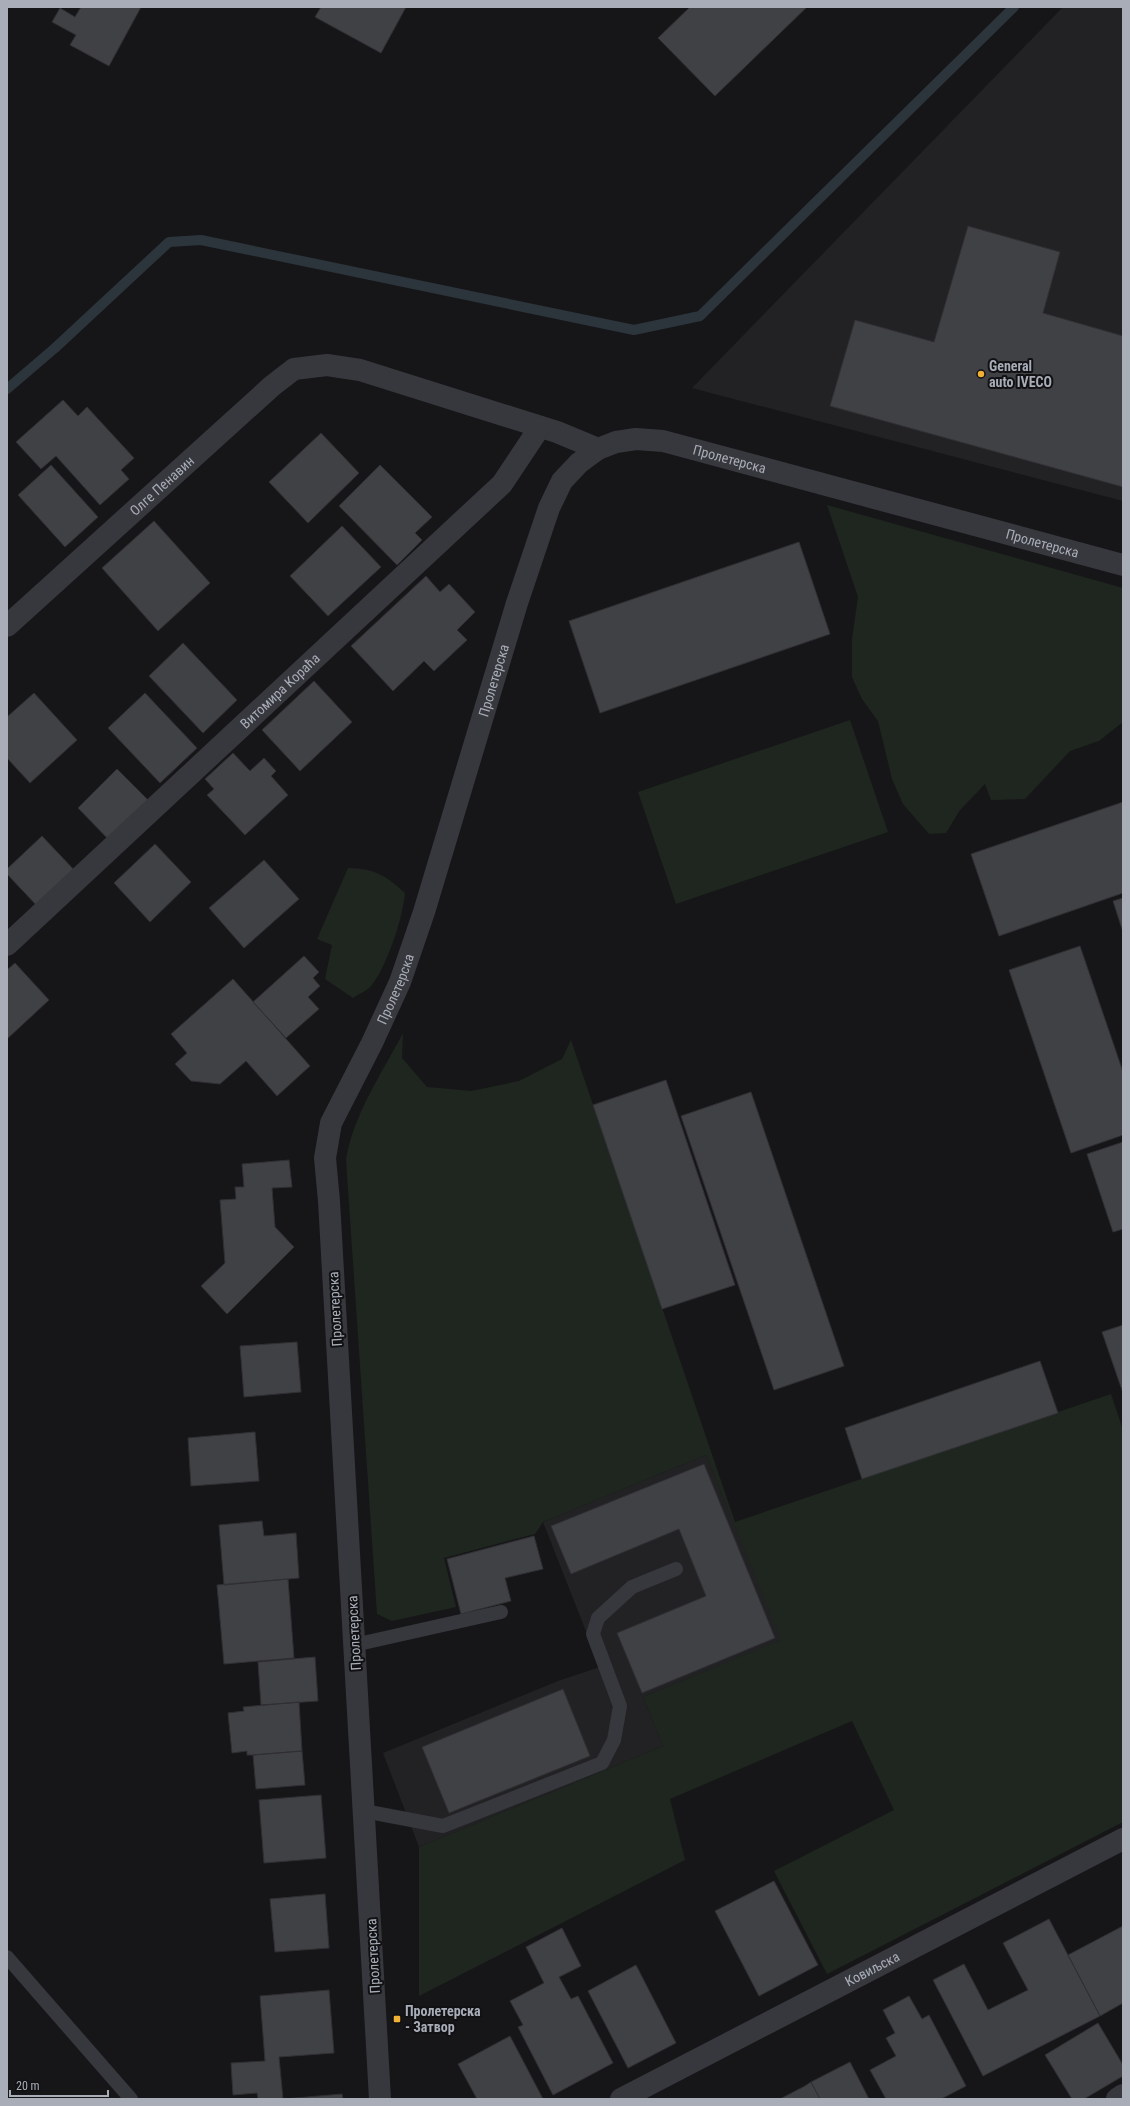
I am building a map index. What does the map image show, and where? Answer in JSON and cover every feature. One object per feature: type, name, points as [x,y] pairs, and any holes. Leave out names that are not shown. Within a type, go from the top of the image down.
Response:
[{"type":"street","name":"Олге Пенавин","points":[[7,626],[272,386],[294,369],[327,365],[360,370],[540,427],[598,449]]},
{"type":"street","name":"Витомира Кораћа","points":[[7,945],[502,484],[540,427]]},
{"type":"street","name":"Пролетерска","points":[[380,2099],[330,1209],[325,1158],[331,1123],[400,982],[424,912],[517,603],[549,508],[562,481],[579,463],[598,449],[616,442],[636,439],[662,441],[1123,565]]},
{"type":"street","name":"Ковиљска","points":[[621,2099],[1123,1839]]},
{"type":"street","points":[[1117,2099],[1123,2095]]},
{"type":"lane","points":[[364,1811],[443,1826],[602,1763],[614,1740],[620,1706],[593,1634],[598,1618],[632,1587],[676,1569]]},
{"type":"lane","points":[[354,1645],[501,1612]]},
{"type":"lane","points":[[7,1957],[132,2099]]},
{"type":"shaded area","points":[[1063,7],[1123,7],[1123,501],[692,388]]},
{"type":"shaded area","points":[[827,505],[1123,588],[1123,722],[1099,741],[1070,751],[1025,799],[991,800],[985,784],[960,810],[946,833],[929,834],[903,804],[892,779],[878,721],[862,699],[852,677],[852,639],[858,597]]},
{"type":"shaded area","points":[[850,720],[888,832],[676,904],[638,792]]},
{"type":"shaded area","points":[[348,868],[366,870],[380,874],[386,877],[405,893],[398,928],[383,967],[371,986],[353,998],[325,979],[332,945],[317,939]]},
{"type":"shaded area","points":[[403,1033],[402,1058],[427,1087],[471,1091],[519,1081],[562,1059],[571,1040],[735,1522],[1111,1394],[1123,1430],[1123,1822],[827,1974],[774,1871],[894,1810],[852,1721],[670,1799],[685,1860],[419,1996],[419,1847],[663,1746],[643,1697],[781,1640],[706,1455],[543,1522],[535,1534],[444,1558],[456,1607],[392,1621],[377,1614],[346,1160],[355,1127],[369,1095]]},
{"type":"shaded area","points":[[706,1455],[782,1640],[643,1697],[663,1746],[419,1847],[383,1753],[558,1681],[600,1667],[543,1522]]},
{"type":"building","points":[[81,7],[141,7],[109,66],[70,45],[76,35],[52,22],[60,8],[75,17]]},
{"type":"building","points":[[321,7],[406,7],[381,53],[315,17]]},
{"type":"building","points":[[690,7],[807,7],[715,96],[658,38]]},
{"type":"building","name":"General auto IVECO","points":[[968,226],[1060,252],[1043,313],[1123,336],[1123,487],[830,406],[855,320],[934,342]]},
{"type":"building","points":[[63,400],[78,416],[87,407],[134,458],[121,470],[129,479],[100,505],[56,456],[41,469],[16,442]]},
{"type":"building","points":[[321,433],[359,473],[308,523],[269,482]]},
{"type":"building","points":[[51,465],[98,517],[65,547],[18,495]]},
{"type":"building","points":[[380,465],[432,517],[415,533],[422,540],[397,565],[339,506]]},
{"type":"building","points":[[154,521],[210,583],[158,631],[102,568]]},
{"type":"building","points":[[342,526],[381,567],[328,616],[290,576]]},
{"type":"building","points":[[799,542],[830,634],[600,713],[569,621]]},
{"type":"building","points":[[426,576],[440,592],[449,584],[475,612],[457,630],[467,640],[434,671],[424,661],[393,691],[351,646]]},
{"type":"building","points":[[183,643],[237,700],[203,733],[149,676]]},
{"type":"building","points":[[314,681],[352,722],[300,771],[262,730]]},
{"type":"building","points":[[34,693],[77,740],[30,783],[7,758],[7,717]]},
{"type":"building","points":[[145,693],[197,748],[160,783],[108,728]]},
{"type":"building","points":[[233,753],[250,771],[264,758],[276,771],[271,776],[288,795],[245,835],[207,795],[214,789],[205,779]]},
{"type":"building","points":[[117,769],[152,804],[112,843],[78,808]]},
{"type":"building","points":[[1123,802],[1123,893],[999,936],[971,854]]},
{"type":"building","points":[[42,836],[77,873],[39,908],[7,874],[7,869]]},
{"type":"building","points":[[155,844],[191,882],[150,922],[114,883]]},
{"type":"building","points":[[264,860],[299,899],[244,948],[209,908]]},
{"type":"building","points":[[1123,898],[1123,932],[1113,901]]},
{"type":"building","points":[[1080,946],[1123,1072],[1123,1135],[1071,1153],[1009,970]]},
{"type":"building","points":[[304,956],[319,972],[313,978],[320,986],[308,997],[319,1009],[286,1038],[253,1002]]},
{"type":"building","points":[[15,963],[49,1000],[7,1039],[7,970]]},
{"type":"building","points":[[233,979],[310,1066],[277,1096],[246,1061],[220,1084],[191,1081],[175,1064],[187,1053],[171,1034]]},
{"type":"building","points":[[666,1080],[735,1285],[662,1309],[593,1105]]},
{"type":"building","points":[[751,1092],[844,1366],[774,1390],[681,1116]]},
{"type":"building","points":[[1123,1142],[1123,1229],[1113,1232],[1087,1154]]},
{"type":"building","points":[[289,1160],[292,1187],[272,1188],[275,1227],[294,1247],[227,1314],[201,1286],[225,1263],[220,1200],[236,1199],[235,1187],[244,1187],[242,1164]]},
{"type":"building","points":[[1123,1325],[1123,1393],[1102,1332]]},
{"type":"building","points":[[297,1342],[301,1392],[244,1397],[240,1346]]},
{"type":"building","points":[[1040,1361],[1058,1413],[862,1479],[845,1428]]},
{"type":"building","points":[[255,1432],[259,1481],[191,1486],[188,1438]]},
{"type":"building","points":[[704,1464],[775,1638],[642,1693],[617,1633],[706,1596],[679,1529],[571,1574],[551,1526]]},
{"type":"building","points":[[262,1521],[264,1536],[296,1533],[299,1578],[224,1585],[219,1525]]},
{"type":"building","points":[[534,1536],[543,1569],[505,1578],[511,1601],[461,1614],[447,1559]]},
{"type":"building","points":[[288,1579],[294,1658],[224,1664],[217,1585]]},
{"type":"building","points":[[315,1657],[318,1701],[261,1705],[258,1662]]},
{"type":"building","points":[[563,1689],[590,1756],[449,1813],[422,1747]]},
{"type":"building","points":[[299,1702],[302,1751],[253,1755],[247,1755],[247,1751],[232,1753],[228,1713],[244,1711],[243,1707]]},
{"type":"building","points":[[302,1751],[305,1785],[256,1789],[253,1755]]},
{"type":"building","points":[[321,1795],[326,1858],[264,1863],[259,1800]]},
{"type":"building","points":[[774,1881],[818,1965],[759,1996],[715,1911]]},
{"type":"building","points":[[325,1894],[329,1948],[275,1952],[270,1899]]},
{"type":"building","points":[[1049,1919],[1100,2016],[983,2076],[933,1980],[964,1964],[988,2010],[1028,1990],[1003,1943]]},
{"type":"building","points":[[1123,1926],[1123,2003],[1100,2016],[1068,1955]]},
{"type":"building","points":[[562,1928],[581,1966],[559,1977],[571,1999],[578,1996],[613,2063],[553,2095],[518,2027],[523,2025],[510,2001],[544,1983],[526,1947]]},
{"type":"building","points":[[636,1965],[676,2043],[628,2068],[588,1991]]},
{"type":"building","points":[[329,1990],[334,2053],[279,2057],[283,2099],[258,2099],[257,2093],[233,2095],[231,2063],[265,2061],[260,1996]]},
{"type":"building","points":[[909,1996],[922,2019],[929,2015],[966,2086],[941,2099],[886,2099],[870,2070],[896,2056],[886,2038],[895,2033],[883,2010]]},
{"type":"building","points":[[1098,2023],[1123,2065],[1123,2076],[1084,2099],[1072,2099],[1045,2055]]},
{"type":"building","points":[[510,2036],[543,2099],[477,2099],[458,2064]]},
{"type":"building","points":[[850,2062],[869,2099],[820,2099],[811,2082]]},
{"type":"building","points":[[811,2082],[820,2099],[780,2099],[805,2086]]},
{"type":"building","points":[[342,2094],[343,2099],[284,2099]]},
{"type":"waterway","points":[[7,389],[55,348],[169,242],[201,240],[634,330],[700,316],[1014,7]]},
{"type":"place","name":"General auto IVECO","points":[[981,374]]},
{"type":"place","name":"Пролетерска - Затвор","points":[[397,2019]]}]
